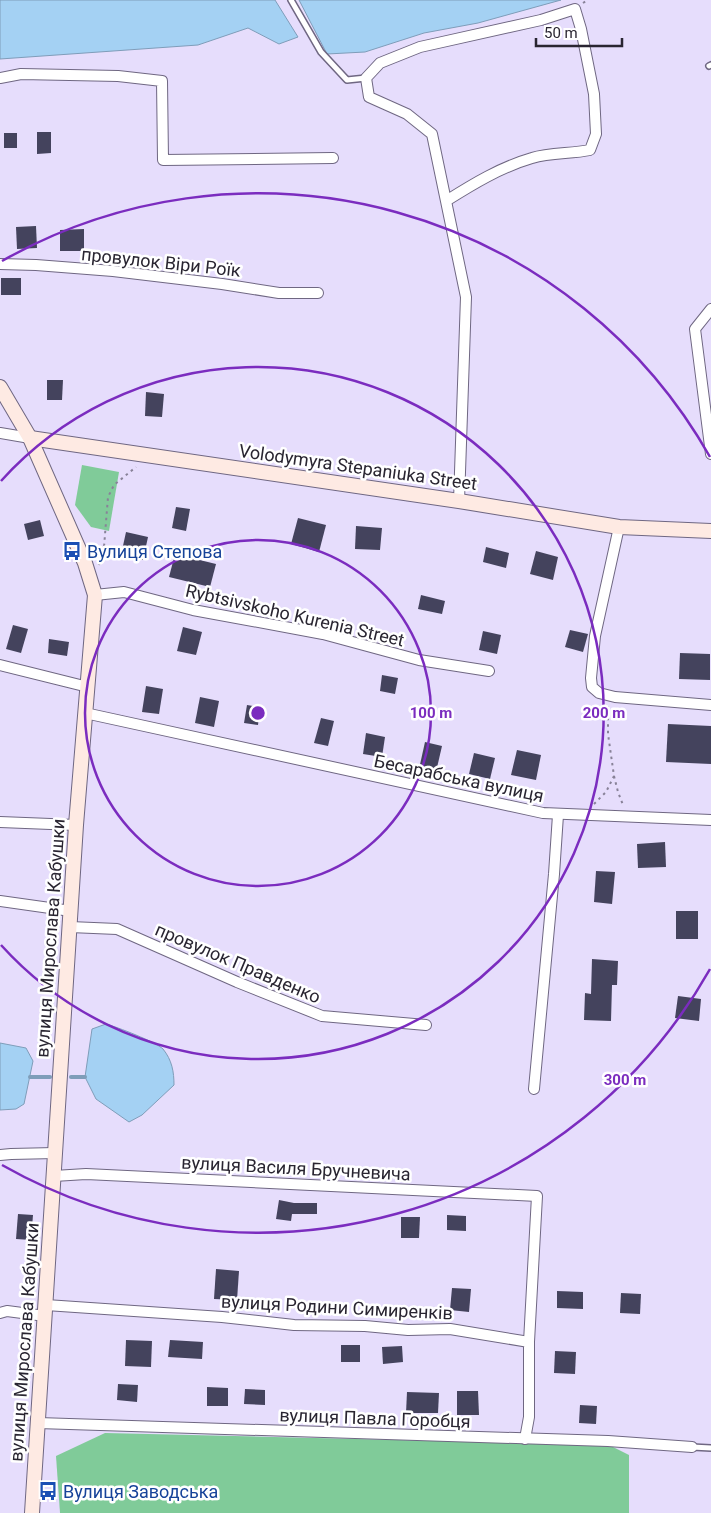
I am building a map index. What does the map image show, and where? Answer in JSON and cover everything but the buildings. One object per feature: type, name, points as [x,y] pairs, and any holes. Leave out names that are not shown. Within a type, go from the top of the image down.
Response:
[{"type":"street","points":[[446,201],[478,180],[533,158],[573,154],[590,150],[596,134],[594,94],[581,29],[574,9],[541,20],[420,47],[380,63],[366,78],[369,96],[408,114],[432,134],[446,201],[466,296],[458,501]]},
{"type":"street","points":[[0,78],[21,74],[118,76],[162,81],[163,160],[333,158]]},
{"type":"street","name":"провулок Віри Роїк","points":[[0,264],[113,271],[279,293],[318,293]]},
{"type":"street","points":[[711,309],[695,329],[711,454]]},
{"type":"street","name":"вулиця Мирослава Кабушки","points":[[0,387],[30,438],[85,563],[94,591],[76,825],[32,1513]]},
{"type":"street","name":"Volodymyra Stepaniuka Street","points":[[0,433],[458,501],[618,527],[711,531]]},
{"type":"street","points":[[618,527],[595,636],[590,678],[592,687],[599,694],[609,696],[711,705]]},
{"type":"street","name":"Rybtsivskoho Kurenia Street","points":[[94,591],[124,592],[193,610],[322,634],[419,660],[489,671]]},
{"type":"street","points":[[0,665],[88,687]]},
{"type":"street","name":"Бесарабська вулиця","points":[[85,712],[558,815],[534,1089]]},
{"type":"street","points":[[558,815],[711,820]]},
{"type":"street","points":[[0,822],[76,825]]},
{"type":"street","points":[[0,901],[71,911]]},
{"type":"street","name":"провулок Правденко","points":[[70,927],[117,929],[237,982],[322,1016],[426,1025]]},
{"type":"street","points":[[0,1156],[55,1153]]},
{"type":"street","name":"вулиця Василя Бручневича","points":[[54,1176],[86,1174],[537,1196],[529,1342]]},
{"type":"street","name":"вулиця Родини Симиренків","points":[[0,1313],[45,1310],[213,1316],[294,1324],[366,1326],[408,1330],[450,1329],[529,1342]]},
{"type":"street","points":[[525,1439],[529,1417],[529,1342]]},
{"type":"street","name":"вулиця Павла Горобця","points":[[38,1423],[608,1441],[692,1447]]},
{"type":"lane","points":[[291,0],[321,52],[347,80],[366,78]]},
{"type":"lane","name":"вулиця Павла Горобця","points":[[692,1447],[711,1448]]},
{"type":"path","points":[[94,591],[104,547],[108,497],[114,485],[150,455]]},
{"type":"path","points":[[609,696],[608,734],[614,776],[624,806],[637,817]]},
{"type":"path","points":[[582,815],[606,792],[614,776]]},
{"type":"green space","points":[[82,465],[119,472],[109,531],[91,527],[75,505]]},
{"type":"green space","points":[[105,1433],[609,1445],[629,1455],[629,1513],[60,1513],[56,1456]]},
{"type":"water","points":[[0,0],[275,0],[298,37],[279,44],[248,28],[198,45],[0,59]]},
{"type":"water","points":[[299,0],[561,0],[478,23],[424,33],[365,52],[327,54]]},
{"type":"water","points":[[106,1024],[159,1046],[169,1057],[172,1066],[174,1085],[142,1115],[129,1122],[96,1099],[85,1077],[92,1029]]},
{"type":"water","points":[[0,1043],[26,1048],[33,1061],[24,1104],[16,1109],[0,1110]]},
{"type":"waterway","points":[[30,1077],[50,1077]]},
{"type":"waterway","points":[[71,1077],[85,1077]]},
{"type":"place","name":"Вулиця Степова","points":[[72,551]]},
{"type":"place","name":"Вулиця Заводська","points":[[48,1491]]}]
